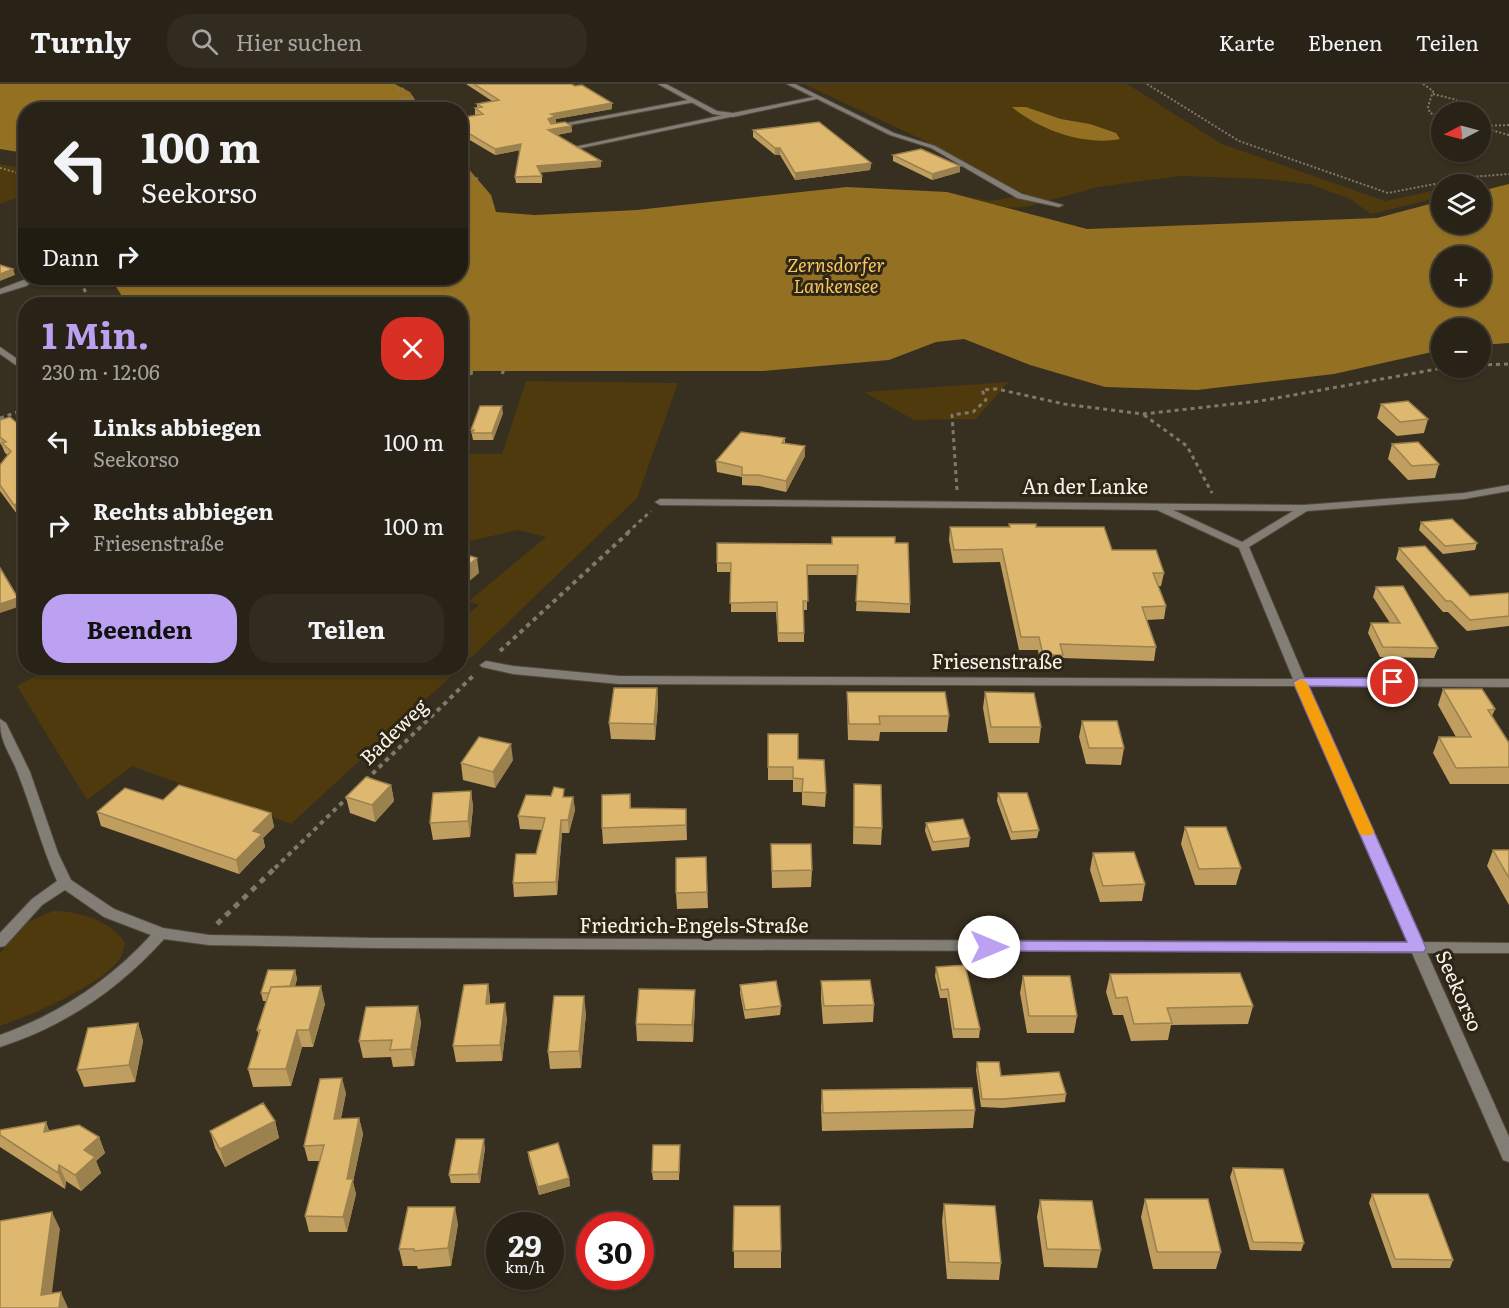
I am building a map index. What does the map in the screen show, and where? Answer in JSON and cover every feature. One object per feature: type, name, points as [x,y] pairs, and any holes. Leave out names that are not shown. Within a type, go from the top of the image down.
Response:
[{"type":"street","points":[[661,84],[715,113],[734,116]]},
{"type":"street","points":[[789,84],[892,134],[933,147],[1020,196],[1059,205]]},
{"type":"street","points":[[577,147],[818,98]]},
{"type":"street","points":[[553,126],[693,101]]},
{"type":"street","points":[[0,292],[20,285]]},
{"type":"street","points":[[0,350],[18,363]]},
{"type":"street","name":"An der Lanke","points":[[660,502],[1304,508],[1464,496],[1509,488]]},
{"type":"street","points":[[1154,505],[1244,546],[1304,508]]},
{"type":"street","name":"Seekorso","points":[[1244,546],[1300,682],[1509,1155]]},
{"type":"street","name":"Friesenstraße","points":[[486,665],[513,670],[619,680],[1509,683]]},
{"type":"street","points":[[0,723],[24,772],[51,853],[65,883],[37,902],[0,942]]},
{"type":"street","name":"Friedrich-Engels-Straße","points":[[65,883],[109,913],[161,933],[209,940],[541,945],[1509,948]]},
{"type":"street","points":[[0,1041],[71,1012],[139,959],[161,933]]},
{"type":"path","points":[[1147,84],[1239,141],[1388,193],[1471,177],[1509,174]]},
{"type":"path","points":[[1423,84],[1433,91],[1433,94],[1457,100]]},
{"type":"path","points":[[398,90],[405,88]]},
{"type":"path","points":[[1431,112],[1429,111],[1430,99],[1433,94]]},
{"type":"path","points":[[398,102],[395,100],[415,97]]},
{"type":"path","points":[[1491,126],[1508,125],[1509,134],[1491,130]]},
{"type":"path","points":[[0,168],[18,173]]},
{"type":"path","points":[[468,179],[480,178]]},
{"type":"path","points":[[1491,365],[1509,364]]},
{"type":"path","points":[[502,374],[505,367]]},
{"type":"path","points":[[471,375],[472,369]]},
{"type":"path","points":[[959,506],[951,415],[973,412],[986,400],[982,390],[997,389],[1064,404],[1143,414],[1260,401],[1431,370]]},
{"type":"path","points":[[0,418],[18,412]]},
{"type":"path","points":[[1143,414],[1187,446],[1219,507]]},
{"type":"path","name":"Badeweg","points":[[359,786],[660,502]]},
{"type":"path","points":[[209,940],[218,923],[351,795]]},
{"type":"shaded area","points":[[804,84],[1127,84],[1222,144],[1385,201],[1431,191],[1431,199],[1371,214],[1350,199],[1309,184],[1266,179],[1181,176],[1098,187],[1029,206],[1009,208],[947,192],[989,201],[1026,195],[936,146]],"holes":[[[1026,107],[1061,119],[1090,124],[1120,139],[1107,140],[1083,136],[1059,126]]]},
{"type":"shaded area","points":[[0,164],[18,168],[18,198],[0,204]]},
{"type":"shaded area","points":[[526,381],[678,383],[637,498],[471,658],[468,657],[468,614],[479,605],[469,601],[546,537],[518,530],[468,541],[468,454],[502,454]]},
{"type":"shaded area","points":[[1008,382],[976,419],[914,420],[864,392]]},
{"type":"shaded area","points":[[37,675],[452,675],[291,824],[132,766],[87,800],[17,686]]},
{"type":"shaded area","points":[[53,911],[83,915],[111,928],[125,943],[121,957],[99,978],[66,998],[0,1026],[0,953],[28,922]]},
{"type":"water","points":[[0,84],[395,84],[410,92],[416,102],[18,102],[18,152],[0,149]]},
{"type":"water","points":[[1012,107],[1026,107],[1061,119],[1090,124],[1116,133],[1120,139],[1092,140],[1063,134],[1035,123]]},
{"type":"water","name":"Zernsdorfer Lankensee","points":[[468,168],[491,195],[496,212],[535,215],[637,210],[847,187],[947,192],[1087,229],[1377,218],[1431,204],[1431,234],[1491,234],[1491,188],[1509,184],[1509,343],[1491,344],[1491,318],[1431,318],[1431,352],[1334,374],[1197,390],[1105,387],[1030,365],[964,339],[936,342],[889,360],[763,371],[468,371],[468,297],[123,297],[115,285],[468,285]]},
{"type":"building","points":[[474,84],[582,85],[612,103],[551,114],[556,116],[548,119],[551,124],[565,122],[571,126],[548,130],[601,161],[537,166],[542,176],[515,177],[521,144],[495,149],[468,133],[468,117],[483,114],[475,108],[482,107],[477,104],[499,100]]},
{"type":"building","points":[[819,122],[871,163],[795,173],[780,148],[775,148],[753,130]]},
{"type":"building","points":[[921,149],[960,166],[932,174],[893,155]]},
{"type":"building","points":[[0,265],[13,269],[0,274]]},
{"type":"building","points":[[1408,401],[1428,419],[1400,422],[1381,404]]},
{"type":"building","points":[[480,406],[502,406],[492,433],[472,433],[474,430],[471,430]]},
{"type":"building","points":[[10,417],[18,424],[18,504],[14,505],[0,485],[0,465],[11,451],[2,443],[6,442],[0,437],[0,420]]},
{"type":"building","points":[[741,432],[785,438],[782,443],[805,446],[786,481],[759,475],[742,475],[742,467],[716,461]]},
{"type":"building","points":[[1418,442],[1439,464],[1412,466],[1392,444]]},
{"type":"building","points":[[1452,519],[1477,543],[1445,546],[1421,522]]},
{"type":"building","points":[[1009,524],[1036,524],[1036,527],[1104,527],[1112,550],[1156,550],[1164,573],[1153,573],[1166,606],[1142,607],[1156,647],[1060,644],[1063,655],[1043,655],[1039,637],[1021,637],[1002,549],[954,550],[950,527],[1010,527]]},
{"type":"building","points":[[832,537],[895,537],[895,543],[908,543],[910,604],[856,601],[858,565],[807,565],[808,601],[803,601],[804,633],[778,633],[777,602],[730,603],[731,563],[717,563],[717,543],[832,544]]},
{"type":"building","points":[[1425,546],[1470,596],[1509,593],[1509,616],[1470,620],[1451,601],[1446,601],[1399,548]]},
{"type":"building","points":[[468,555],[477,558],[468,565]]},
{"type":"building","points":[[0,568],[18,598],[0,604]]},
{"type":"building","points":[[1403,586],[1438,648],[1383,647],[1371,623],[1400,623],[1376,587]]},
{"type":"building","points":[[614,688],[657,688],[654,724],[609,723]]},
{"type":"building","points":[[1443,689],[1482,689],[1495,709],[1488,710],[1509,743],[1509,767],[1456,768],[1439,737],[1471,737]]},
{"type":"building","points":[[847,692],[945,692],[949,716],[879,716],[880,724],[849,724]]},
{"type":"building","points":[[985,692],[1034,693],[1041,727],[991,727]]},
{"type":"building","points":[[1082,721],[1117,721],[1124,748],[1089,748]]},
{"type":"building","points":[[768,734],[798,734],[798,759],[824,760],[826,793],[802,792],[803,779],[793,778],[793,767],[768,767]]},
{"type":"building","points":[[479,737],[511,744],[493,772],[461,763]]},
{"type":"building","points":[[366,777],[391,785],[372,805],[346,797]]},
{"type":"building","points":[[854,784],[881,785],[882,828],[854,827]]},
{"type":"building","points":[[179,785],[271,813],[253,831],[262,834],[236,860],[97,812],[125,788],[163,800]]},
{"type":"building","points":[[554,787],[564,789],[563,797],[573,797],[568,820],[561,820],[556,882],[513,883],[516,854],[536,854],[545,818],[518,816],[526,795],[551,796]]},
{"type":"building","points":[[471,791],[468,821],[430,823],[433,793]]},
{"type":"building","points":[[998,793],[1027,793],[1039,830],[1012,832]]},
{"type":"building","points":[[630,794],[630,808],[686,809],[686,825],[602,828],[602,795]]},
{"type":"building","points":[[963,819],[970,838],[933,842],[926,823]]},
{"type":"building","points":[[1185,827],[1226,827],[1241,868],[1199,869]]},
{"type":"building","points":[[771,844],[811,844],[812,870],[772,871]]},
{"type":"building","points":[[1493,850],[1509,850],[1509,878]]},
{"type":"building","points":[[1134,852],[1145,884],[1103,886],[1093,853]]},
{"type":"building","points":[[706,857],[707,892],[676,893],[676,858]]},
{"type":"building","points":[[965,965],[980,1029],[954,1029],[948,989],[941,990],[936,967]]},
{"type":"building","points":[[268,970],[295,970],[290,986],[271,987],[269,993],[261,993]]},
{"type":"building","points":[[1240,973],[1253,1006],[1167,1008],[1172,1023],[1134,1024],[1127,997],[1116,998],[1110,974]]},
{"type":"building","points":[[1023,976],[1070,976],[1077,1016],[1029,1016]]},
{"type":"building","points":[[870,980],[874,1005],[824,1006],[821,981]]},
{"type":"building","points":[[776,981],[781,1006],[745,1010],[740,985]]},
{"type":"building","points":[[488,984],[486,1004],[505,1003],[500,1045],[453,1046],[464,985]]},
{"type":"building","points":[[321,986],[309,1030],[297,1030],[286,1069],[248,1069],[260,1030],[257,1030],[271,987]]},
{"type":"building","points":[[639,989],[695,990],[692,1025],[636,1024]]},
{"type":"building","points":[[554,996],[584,996],[579,1051],[548,1052]]},
{"type":"building","points":[[418,1006],[411,1049],[390,1050],[392,1040],[359,1041],[366,1007]]},
{"type":"building","points":[[138,1023],[129,1065],[77,1070],[88,1028]]},
{"type":"building","points":[[977,1062],[999,1062],[1001,1076],[1059,1072],[1066,1094],[982,1099]]},
{"type":"building","points":[[342,1078],[334,1119],[359,1118],[347,1179],[353,1179],[343,1217],[305,1216],[324,1145],[304,1146],[320,1079]]},
{"type":"building","points":[[972,1088],[975,1110],[823,1113],[822,1090]]},
{"type":"building","points":[[263,1103],[275,1121],[220,1149],[210,1131]]},
{"type":"building","points":[[46,1122],[44,1132],[79,1125],[99,1137],[84,1150],[95,1157],[75,1175],[59,1165],[58,1173],[0,1135],[0,1130]]},
{"type":"building","points":[[456,1139],[484,1139],[478,1174],[449,1175]]},
{"type":"building","points":[[558,1143],[569,1178],[538,1187],[528,1152]]},
{"type":"building","points":[[653,1145],[680,1145],[679,1172],[652,1172]]},
{"type":"building","points":[[1233,1168],[1283,1169],[1304,1243],[1253,1242]]},
{"type":"building","points":[[1372,1194],[1428,1194],[1453,1260],[1395,1259]]},
{"type":"building","points":[[1145,1199],[1208,1199],[1221,1252],[1157,1252]]},
{"type":"building","points":[[1040,1200],[1092,1201],[1101,1250],[1047,1249]]},
{"type":"building","points":[[944,1204],[995,1206],[1001,1263],[949,1262]]},
{"type":"building","points":[[734,1206],[780,1206],[781,1251],[733,1251]]},
{"type":"building","points":[[408,1207],[455,1207],[448,1248],[414,1251],[414,1249],[399,1249]]},
{"type":"building","points":[[52,1212],[41,1295],[61,1292],[59,1308],[0,1308],[0,1221]]},
{"type":"slow traffic","points":[[1301,683],[1367,832]]},
{"type":"route","points":[[989,947],[1418,948],[1300,682],[1393,682]]}]
